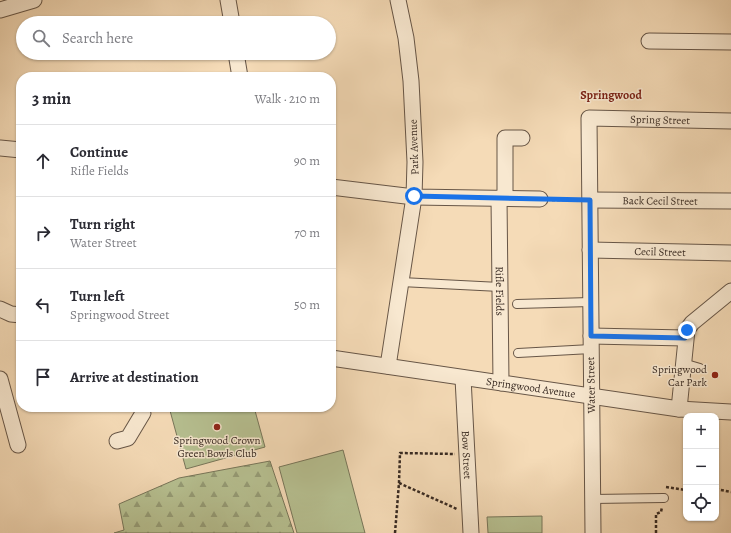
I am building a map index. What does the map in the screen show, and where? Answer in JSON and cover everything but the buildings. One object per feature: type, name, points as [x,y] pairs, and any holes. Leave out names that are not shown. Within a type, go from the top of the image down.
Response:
[{"type":"street","points":[[0,10],[34,0]]},
{"type":"street","points":[[228,0],[231,16]]},
{"type":"street","name":"Park Avenue","points":[[388,366],[414,196],[415,162],[411,81],[406,38],[398,0]]},
{"type":"street","points":[[649,41],[731,42]]},
{"type":"street","points":[[237,60],[239,72]]},
{"type":"street","name":"Spring Street","points":[[589,118],[731,121]]},
{"type":"street","name":"Water Street","points":[[589,118],[592,533]]},
{"type":"street","name":"Rifle Fields","points":[[501,383],[500,288],[504,138],[522,138]]},
{"type":"street","points":[[0,148],[16,150]]},
{"type":"street","points":[[336,188],[414,196],[540,199]]},
{"type":"street","name":"Back Cecil Street","points":[[590,200],[731,201]]},
{"type":"street","name":"Cecil Street","points":[[590,250],[731,253]]},
{"type":"street","points":[[680,408],[685,338],[687,330],[692,323],[731,291]]},
{"type":"street","points":[[0,310],[16,314]]},
{"type":"street","points":[[591,343],[685,338]]},
{"type":"street","name":"Springwood Avenue","points":[[336,359],[680,408],[731,412]]},
{"type":"street","name":"Bow Street","points":[[463,378],[471,533]]},
{"type":"street","points":[[0,379],[18,445]]},
{"type":"street","points":[[117,441],[128,438],[142,412]]},
{"type":"lane","points":[[401,282],[500,288]]},
{"type":"lane","points":[[517,304],[590,302]]},
{"type":"lane","points":[[518,353],[591,343]]},
{"type":"lane","points":[[684,363],[700,368]]},
{"type":"lane","points":[[592,499],[664,498]]},
{"type":"path","points":[[540,199],[590,200]]},
{"type":"path","points":[[395,533],[400,453],[467,454]]},
{"type":"path","points":[[399,483],[470,515]]},
{"type":"path","points":[[719,490],[731,492]]},
{"type":"green space","name":"Springwood Crown Green Bowls Club","points":[[170,412],[255,412],[265,447],[186,469]]},
{"type":"green space","points":[[343,450],[365,533],[297,533],[279,467]]},
{"type":"green space","points":[[270,461],[294,533],[114,533],[124,530],[119,504],[179,478]]},
{"type":"green space","points":[[542,516],[542,533],[488,533],[487,517]]},
{"type":"place","name":"Springwood Car Park","points":[[715,375]]},
{"type":"place","name":"Springwood Crown Green Bowls Club","points":[[217,427]]},
{"type":"district","name":"Springwood","points":[[611,95]]},
{"type":"route","points":[[414,196],[590,200],[591,336],[685,338],[687,330]]}]
